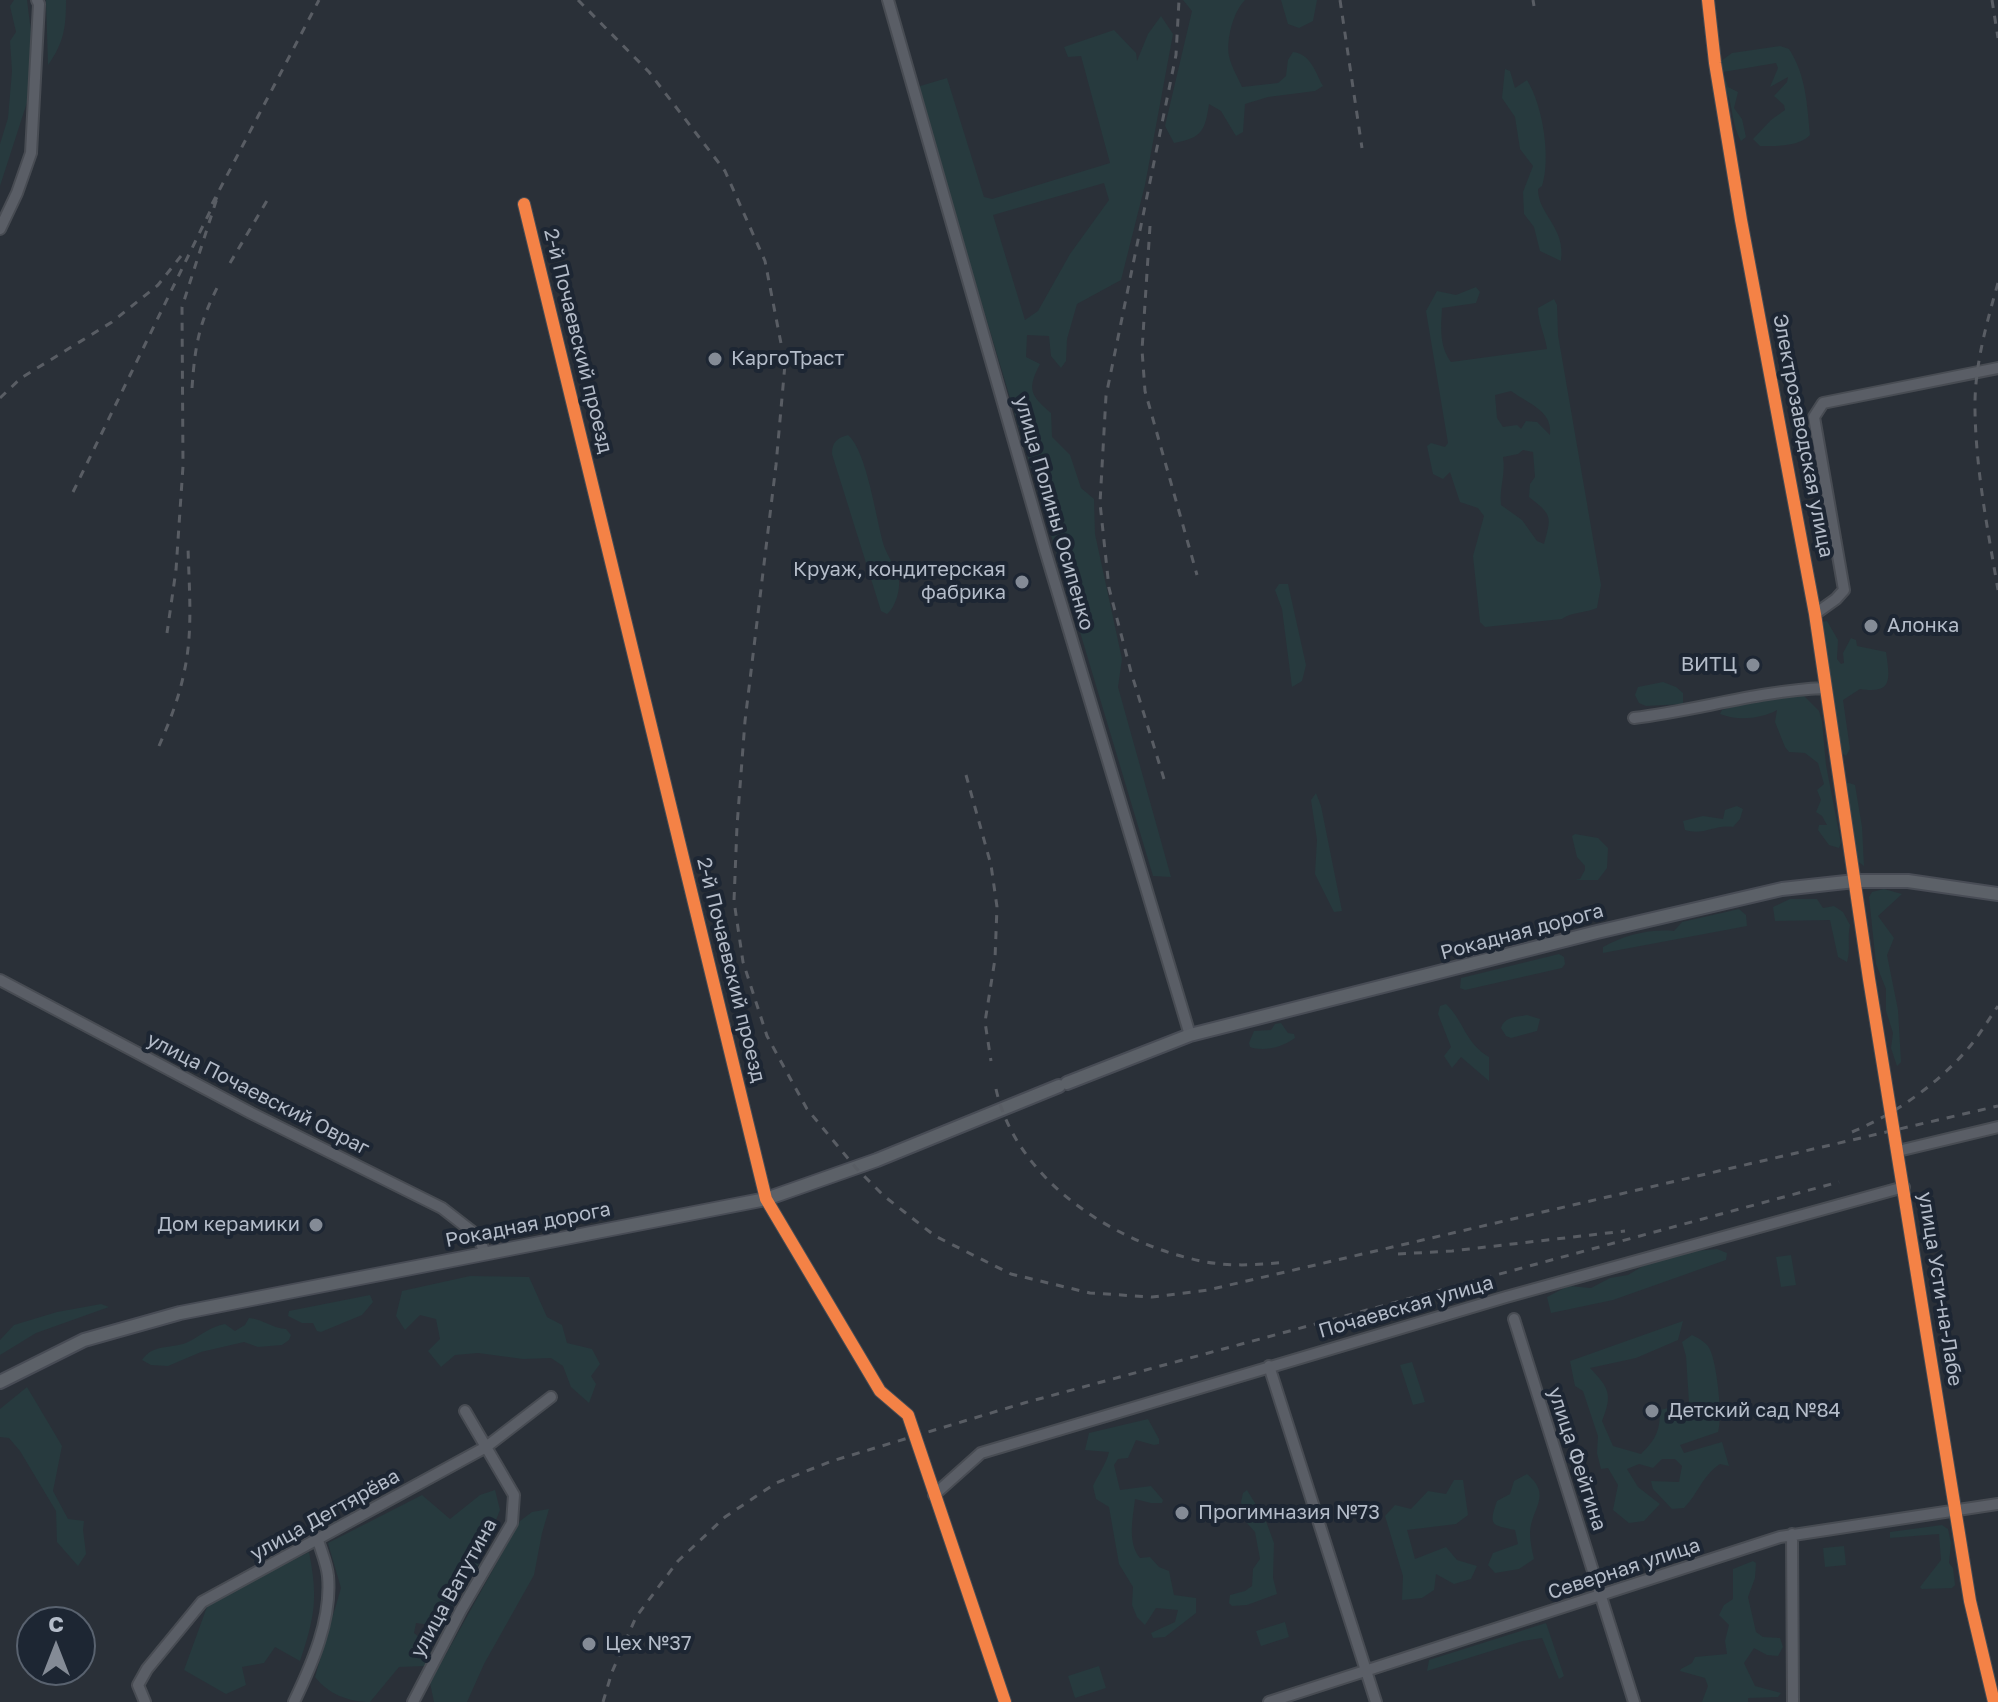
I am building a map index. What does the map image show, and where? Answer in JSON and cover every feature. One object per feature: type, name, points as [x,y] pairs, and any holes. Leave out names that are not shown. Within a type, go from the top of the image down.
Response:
[{"type":"main road","name":"Рокадная дорога","points":[[0,1382],[84,1340],[180,1313],[766,1199],[877,1160],[1190,1035],[1720,903],[1782,889],[1855,881],[1908,881],[1998,894]]},
{"type":"street","points":[[0,229],[31,153],[37,0]]},
{"type":"street","name":"улица Полины Осипенко","points":[[888,0],[1045,550],[1190,1035]]},
{"type":"street","name":"Электрозаводская улица","points":[[1708,0],[1741,220],[1815,614],[1855,881]]},
{"type":"street","name":"2-й Почаевский проезд","points":[[524,204],[766,1199],[880,1391],[908,1415],[1005,1702]]},
{"type":"street","points":[[1815,614],[1844,590],[1814,417],[1823,403],[1998,368]]},
{"type":"street","points":[[1634,718],[1676,713],[1712,702],[1780,691],[1824,688]]},
{"type":"street","name":"улица Усти-на-Лабе","points":[[1855,881],[1970,1601],[1994,1702]]},
{"type":"street","name":"улица Почаевский Овраг","points":[[0,980],[251,1113],[442,1208],[478,1236],[485,1253]]},
{"type":"street","points":[[1898,1151],[1998,1127]]},
{"type":"street","name":"Почаевская улица","points":[[934,1495],[981,1453],[1269,1366],[1904,1187]]},
{"type":"street","name":"улица Фейгина","points":[[1514,1319],[1634,1702]]},
{"type":"street","points":[[1269,1366],[1376,1702]]},
{"type":"street","name":"улица Дегтярёва","points":[[145,1702],[138,1685],[147,1669],[202,1602],[486,1447],[551,1397]]},
{"type":"street","name":"улица Ватутина","points":[[413,1702],[461,1610],[512,1523],[514,1495],[465,1411]]},
{"type":"street","name":"Северная улица","points":[[1269,1702],[1792,1534],[1998,1504]]},
{"type":"street","points":[[1792,1534],[1793,1702]]},
{"type":"street","points":[[294,1702],[324,1623],[328,1576],[318,1540]]},
{"type":"green space","points":[[14,0],[27,0],[34,55],[32,87],[0,186],[0,144],[8,118],[12,71],[10,41],[16,32],[10,6]]},
{"type":"green space","points":[[46,0],[66,0],[63,34],[48,65]]},
{"type":"green space","points":[[1183,0],[1245,0],[1231,26],[1228,49],[1242,87],[1278,83],[1286,76],[1288,60],[1293,52],[1308,60],[1323,86],[1315,91],[1268,97],[1245,104],[1243,132],[1236,136],[1221,111],[1209,104],[1200,132],[1191,139],[1174,143],[1165,126],[1192,11]]},
{"type":"green space","points":[[1281,0],[1317,0],[1313,21],[1299,28],[1288,24]]},
{"type":"green space","points":[[1161,16],[1173,34],[1145,185],[1121,280],[1077,304],[1067,339],[1066,361],[1061,368],[1051,356],[1049,336],[1027,335],[1026,357],[1040,364],[1032,386],[1035,396],[1051,413],[1052,437],[1070,455],[1081,488],[1094,499],[1095,534],[1122,659],[1118,687],[1171,877],[1153,876],[917,87],[947,78],[984,197],[992,199],[1110,163],[1081,56],[1068,57],[1064,47],[1114,30],[1136,53],[1137,61],[1148,34]],"holes":[[[1104,183],[1109,200],[1070,254],[1038,311],[1025,320],[993,215]]]},
{"type":"green space","points":[[1780,46],[1789,49],[1799,69],[1805,90],[1810,135],[1800,142],[1780,146],[1760,146],[1753,139],[1785,110],[1774,96],[1788,77],[1770,87],[1778,68],[1776,63],[1723,72],[1728,87],[1738,92],[1734,108],[1742,119],[1746,137],[1741,141],[1723,80],[1721,61],[1732,53]]},
{"type":"green space","points":[[1505,69],[1510,71],[1515,88],[1527,80],[1537,104],[1546,161],[1542,186],[1538,189],[1539,198],[1560,239],[1561,261],[1540,251],[1534,227],[1524,214],[1523,192],[1533,166],[1520,149],[1515,117],[1502,98]]},
{"type":"green space","points":[[1476,287],[1480,292],[1476,303],[1442,308],[1443,343],[1451,362],[1547,349],[1538,308],[1554,299],[1557,305],[1558,335],[1601,585],[1597,608],[1562,619],[1485,627],[1480,622],[1473,556],[1484,516],[1478,508],[1460,502],[1450,472],[1443,479],[1433,474],[1427,446],[1431,443],[1445,447],[1448,443],[1426,311],[1437,291],[1456,295]],"holes":[[[1511,391],[1544,414],[1550,435],[1537,422],[1526,421],[1521,429],[1517,425],[1503,427],[1497,418],[1495,395]],[[1523,450],[1533,452],[1535,477],[1530,484],[1529,497],[1548,517],[1544,544],[1537,541],[1522,520],[1501,505],[1503,457]]]},
{"type":"green space","points":[[848,435],[861,455],[884,546],[899,581],[896,599],[887,614],[881,611],[832,454],[836,441]]},
{"type":"green space","points":[[1279,584],[1288,584],[1306,665],[1302,681],[1292,687],[1282,609],[1275,590]]},
{"type":"green space","points":[[1827,621],[1838,640],[1837,659],[1841,664],[1844,663],[1843,653],[1851,638],[1856,640],[1857,646],[1886,652],[1888,677],[1884,687],[1860,689],[1843,700],[1850,749],[1846,756],[1840,752],[1821,622]]},
{"type":"green space","points":[[1663,682],[1683,693],[1683,704],[1646,706],[1639,703],[1635,695],[1638,687]]},
{"type":"green space","points":[[1802,694],[1819,711],[1822,721],[1826,765],[1841,843],[1839,848],[1829,845],[1818,830],[1819,825],[1827,825],[1816,812],[1821,800],[1817,790],[1824,784],[1818,763],[1805,753],[1789,752],[1785,747],[1775,722],[1777,710],[1749,718],[1720,714],[1722,710],[1757,700]]},
{"type":"green space","points":[[1846,782],[1855,785],[1864,866],[1856,860],[1844,790]]},
{"type":"green space","points":[[1316,793],[1342,911],[1334,912],[1315,874],[1317,840],[1311,800]]},
{"type":"green space","points":[[1737,806],[1743,809],[1733,827],[1698,832],[1685,830],[1683,821],[1703,816],[1723,819],[1725,810]]},
{"type":"green space","points":[[1572,836],[1598,838],[1608,848],[1607,868],[1598,880],[1575,880],[1580,879],[1585,866],[1577,857]]},
{"type":"green space","points":[[1884,889],[1902,894],[1878,916],[1894,938],[1887,955],[1898,1010],[1901,1062],[1897,1066],[1891,1048],[1893,1033],[1886,1011],[1886,989],[1876,964],[1869,897],[1872,892]]},
{"type":"green space","points":[[1790,899],[1817,899],[1823,908],[1834,906],[1843,912],[1850,925],[1847,962],[1838,957],[1830,920],[1775,921],[1773,907]]},
{"type":"green space","points":[[1739,909],[1746,915],[1747,926],[1603,953],[1603,947],[1629,936],[1674,931],[1682,922]]},
{"type":"green space","points":[[1559,954],[1564,957],[1562,968],[1465,990],[1460,988],[1461,978]]},
{"type":"green space","points":[[1446,1004],[1470,1039],[1489,1057],[1489,1081],[1461,1057],[1452,1068],[1444,1056],[1451,1047],[1438,1014],[1440,1006]]},
{"type":"green space","points":[[1527,1015],[1540,1019],[1537,1031],[1511,1038],[1506,1036],[1501,1028],[1505,1021]]},
{"type":"green space","points":[[1281,1023],[1295,1038],[1273,1048],[1250,1047],[1254,1031],[1271,1030],[1275,1024]]},
{"type":"green space","points":[[1717,1249],[1727,1253],[1726,1260],[1613,1300],[1551,1313],[1547,1297],[1568,1286],[1591,1288],[1610,1278],[1628,1275],[1648,1263],[1685,1252]]},
{"type":"green space","points":[[1791,1255],[1796,1285],[1781,1287],[1776,1257]]},
{"type":"green space","points":[[470,1276],[529,1277],[547,1317],[562,1325],[567,1343],[592,1349],[600,1364],[591,1376],[596,1384],[589,1403],[571,1387],[563,1366],[551,1358],[523,1359],[478,1353],[455,1355],[441,1367],[428,1351],[440,1339],[436,1319],[420,1315],[405,1330],[396,1316],[402,1291]]},
{"type":"green space","points":[[370,1295],[373,1302],[362,1315],[321,1332],[313,1323],[302,1323],[288,1316],[289,1311]]},
{"type":"green space","points":[[101,1304],[109,1307],[36,1333],[0,1355],[0,1340],[14,1325],[57,1312]]},
{"type":"green space","points":[[249,1318],[286,1329],[291,1335],[289,1340],[282,1345],[258,1347],[244,1342],[201,1352],[168,1366],[151,1365],[142,1360],[158,1348],[184,1344],[220,1325],[225,1324],[235,1331],[245,1325]]},
{"type":"green space","points":[[1683,1321],[1678,1340],[1636,1358],[1590,1368],[1607,1392],[1602,1421],[1613,1446],[1641,1454],[1656,1434],[1660,1410],[1689,1403],[1682,1342],[1692,1335],[1708,1346],[1711,1352],[1720,1416],[1718,1432],[1680,1445],[1684,1453],[1722,1442],[1729,1466],[1720,1464],[1684,1508],[1672,1509],[1653,1489],[1651,1481],[1679,1482],[1682,1466],[1675,1459],[1662,1459],[1653,1468],[1639,1464],[1627,1469],[1638,1487],[1660,1504],[1644,1521],[1629,1523],[1613,1510],[1618,1485],[1608,1468],[1601,1469],[1597,1453],[1598,1436],[1583,1391],[1575,1386],[1570,1361]]},
{"type":"green space","points":[[1412,1362],[1425,1402],[1413,1405],[1400,1365]]},
{"type":"green space","points":[[27,1387],[62,1446],[53,1491],[68,1519],[84,1521],[86,1554],[78,1566],[57,1542],[56,1511],[20,1451],[9,1438],[0,1437],[0,1409]]},
{"type":"green space","points":[[1148,1419],[1159,1444],[1136,1440],[1128,1458],[1118,1459],[1114,1465],[1120,1490],[1151,1486],[1163,1500],[1162,1503],[1151,1503],[1135,1499],[1133,1545],[1140,1558],[1150,1557],[1159,1567],[1169,1571],[1174,1595],[1196,1598],[1196,1613],[1165,1637],[1153,1638],[1151,1633],[1175,1622],[1178,1610],[1156,1608],[1145,1625],[1137,1617],[1132,1605],[1133,1587],[1119,1564],[1109,1507],[1096,1499],[1093,1486],[1109,1452],[1085,1450],[1089,1433]]},
{"type":"green space","points":[[1527,1474],[1535,1482],[1540,1496],[1530,1533],[1534,1559],[1519,1569],[1495,1573],[1488,1565],[1493,1553],[1518,1544],[1515,1530],[1494,1523],[1494,1509],[1497,1501],[1510,1494],[1514,1481]]},
{"type":"green space","points":[[1454,1480],[1463,1480],[1468,1515],[1456,1524],[1407,1530],[1415,1559],[1446,1547],[1457,1560],[1477,1566],[1471,1579],[1454,1584],[1436,1574],[1434,1590],[1422,1598],[1402,1600],[1403,1576],[1385,1516],[1395,1505],[1411,1509],[1428,1491],[1446,1494]]},
{"type":"green space","points":[[495,1490],[500,1510],[477,1568],[464,1580],[450,1614],[437,1626],[416,1623],[414,1633],[431,1647],[425,1666],[399,1667],[370,1702],[340,1696],[320,1683],[315,1677],[341,1588],[328,1543],[422,1495],[450,1519],[480,1495]]},
{"type":"green space","points":[[1247,1490],[1266,1521],[1274,1543],[1273,1578],[1277,1594],[1247,1605],[1232,1606],[1229,1603],[1230,1595],[1252,1586],[1253,1569],[1260,1559],[1255,1532],[1246,1522],[1241,1502]]},
{"type":"green space","points":[[549,1509],[534,1575],[484,1664],[467,1702],[434,1702],[430,1683],[520,1521],[532,1512]]},
{"type":"green space","points":[[1942,1525],[1948,1529],[1951,1543],[1949,1563],[1953,1568],[1955,1585],[1952,1588],[1922,1589],[1920,1587],[1941,1560],[1939,1534],[1890,1538],[1890,1532]]},
{"type":"green space","points":[[1844,1546],[1846,1565],[1825,1567],[1823,1548]]},
{"type":"green space","points":[[309,1552],[314,1607],[300,1661],[275,1647],[264,1663],[242,1667],[246,1685],[226,1694],[184,1670],[208,1604]]},
{"type":"green space","points":[[1753,1561],[1756,1563],[1755,1578],[1748,1597],[1756,1632],[1763,1637],[1780,1638],[1783,1647],[1778,1656],[1767,1655],[1754,1648],[1744,1663],[1755,1686],[1781,1693],[1778,1697],[1748,1698],[1748,1702],[1702,1702],[1708,1686],[1705,1678],[1680,1671],[1695,1657],[1727,1654],[1725,1641],[1729,1625],[1719,1615],[1724,1605],[1733,1599],[1733,1569]]},
{"type":"green space","points":[[1285,1622],[1289,1637],[1261,1646],[1256,1631]]},
{"type":"green space","points":[[1546,1623],[1564,1676],[1559,1679],[1542,1638],[1427,1671],[1429,1660]]},
{"type":"green space","points":[[1099,1666],[1106,1688],[1075,1698],[1068,1676]]},
{"type":"railway","points":[[212,204],[319,0]]},
{"type":"railway","points":[[578,0],[649,72],[725,171],[765,261],[785,364],[745,721],[737,826],[734,901],[743,962],[767,1036],[807,1109],[856,1168],[884,1196],[935,1236],[1011,1274],[1090,1293],[1152,1297],[1208,1290],[1998,1106]]},
{"type":"railway","points":[[1164,779],[1109,588],[1100,503],[1106,396],[1176,55],[1179,0]]},
{"type":"railway","points":[[1340,0],[1362,148]]},
{"type":"railway","points":[[1533,0],[1534,6]]},
{"type":"railway","points":[[1992,0],[1998,38]]},
{"type":"railway","points":[[73,492],[218,195],[182,307],[183,466],[176,570],[167,633]]},
{"type":"railway","points":[[230,263],[268,199]]},
{"type":"railway","points":[[1150,226],[1142,350],[1145,391],[1197,575]]},
{"type":"railway","points":[[0,398],[21,378],[112,322],[158,285],[181,256]]},
{"type":"railway","points":[[1998,283],[1985,331],[1975,395],[1980,478],[1998,590]]},
{"type":"railway","points":[[192,388],[199,334],[219,284]]},
{"type":"railway","points":[[159,746],[177,698],[187,653],[190,608],[188,547]]},
{"type":"railway","points":[[966,775],[991,865],[997,907],[995,959],[985,1022],[991,1061]]},
{"type":"railway","points":[[1852,1132],[1898,1108],[1927,1088],[1969,1047],[1998,1006]]},
{"type":"railway","points":[[996,1089],[1007,1122],[1024,1152],[1047,1179],[1103,1223],[1168,1252],[1201,1261],[1244,1265],[1287,1262]]},
{"type":"railway","points":[[603,1702],[612,1672],[636,1617],[678,1561],[725,1517],[776,1483],[832,1461],[1024,1403],[1839,1182]]},
{"type":"railway","points":[[1398,1254],[1452,1251],[1625,1231]]},
{"type":"cycle path","points":[[1708,0],[1715,63],[1741,220],[1815,614],[1869,979],[1970,1601],[1994,1702]]},
{"type":"cycle path","points":[[524,204],[766,1199],[880,1391],[908,1415],[1005,1702]]},
{"type":"place","name":"КаргоТраст","points":[[715,359]]},
{"type":"place","name":"Круаж, кондитерская фабрика","points":[[1022,582]]},
{"type":"place","name":"Алонка","points":[[1871,626]]},
{"type":"place","name":"ВИТЦ","points":[[1753,665]]},
{"type":"place","name":"Дом керамики","points":[[316,1225]]},
{"type":"place","name":"Детский сад №84","points":[[1652,1411]]},
{"type":"place","name":"Прогимназия №73","points":[[1182,1513]]},
{"type":"place","name":"Цех №37","points":[[589,1644]]}]
